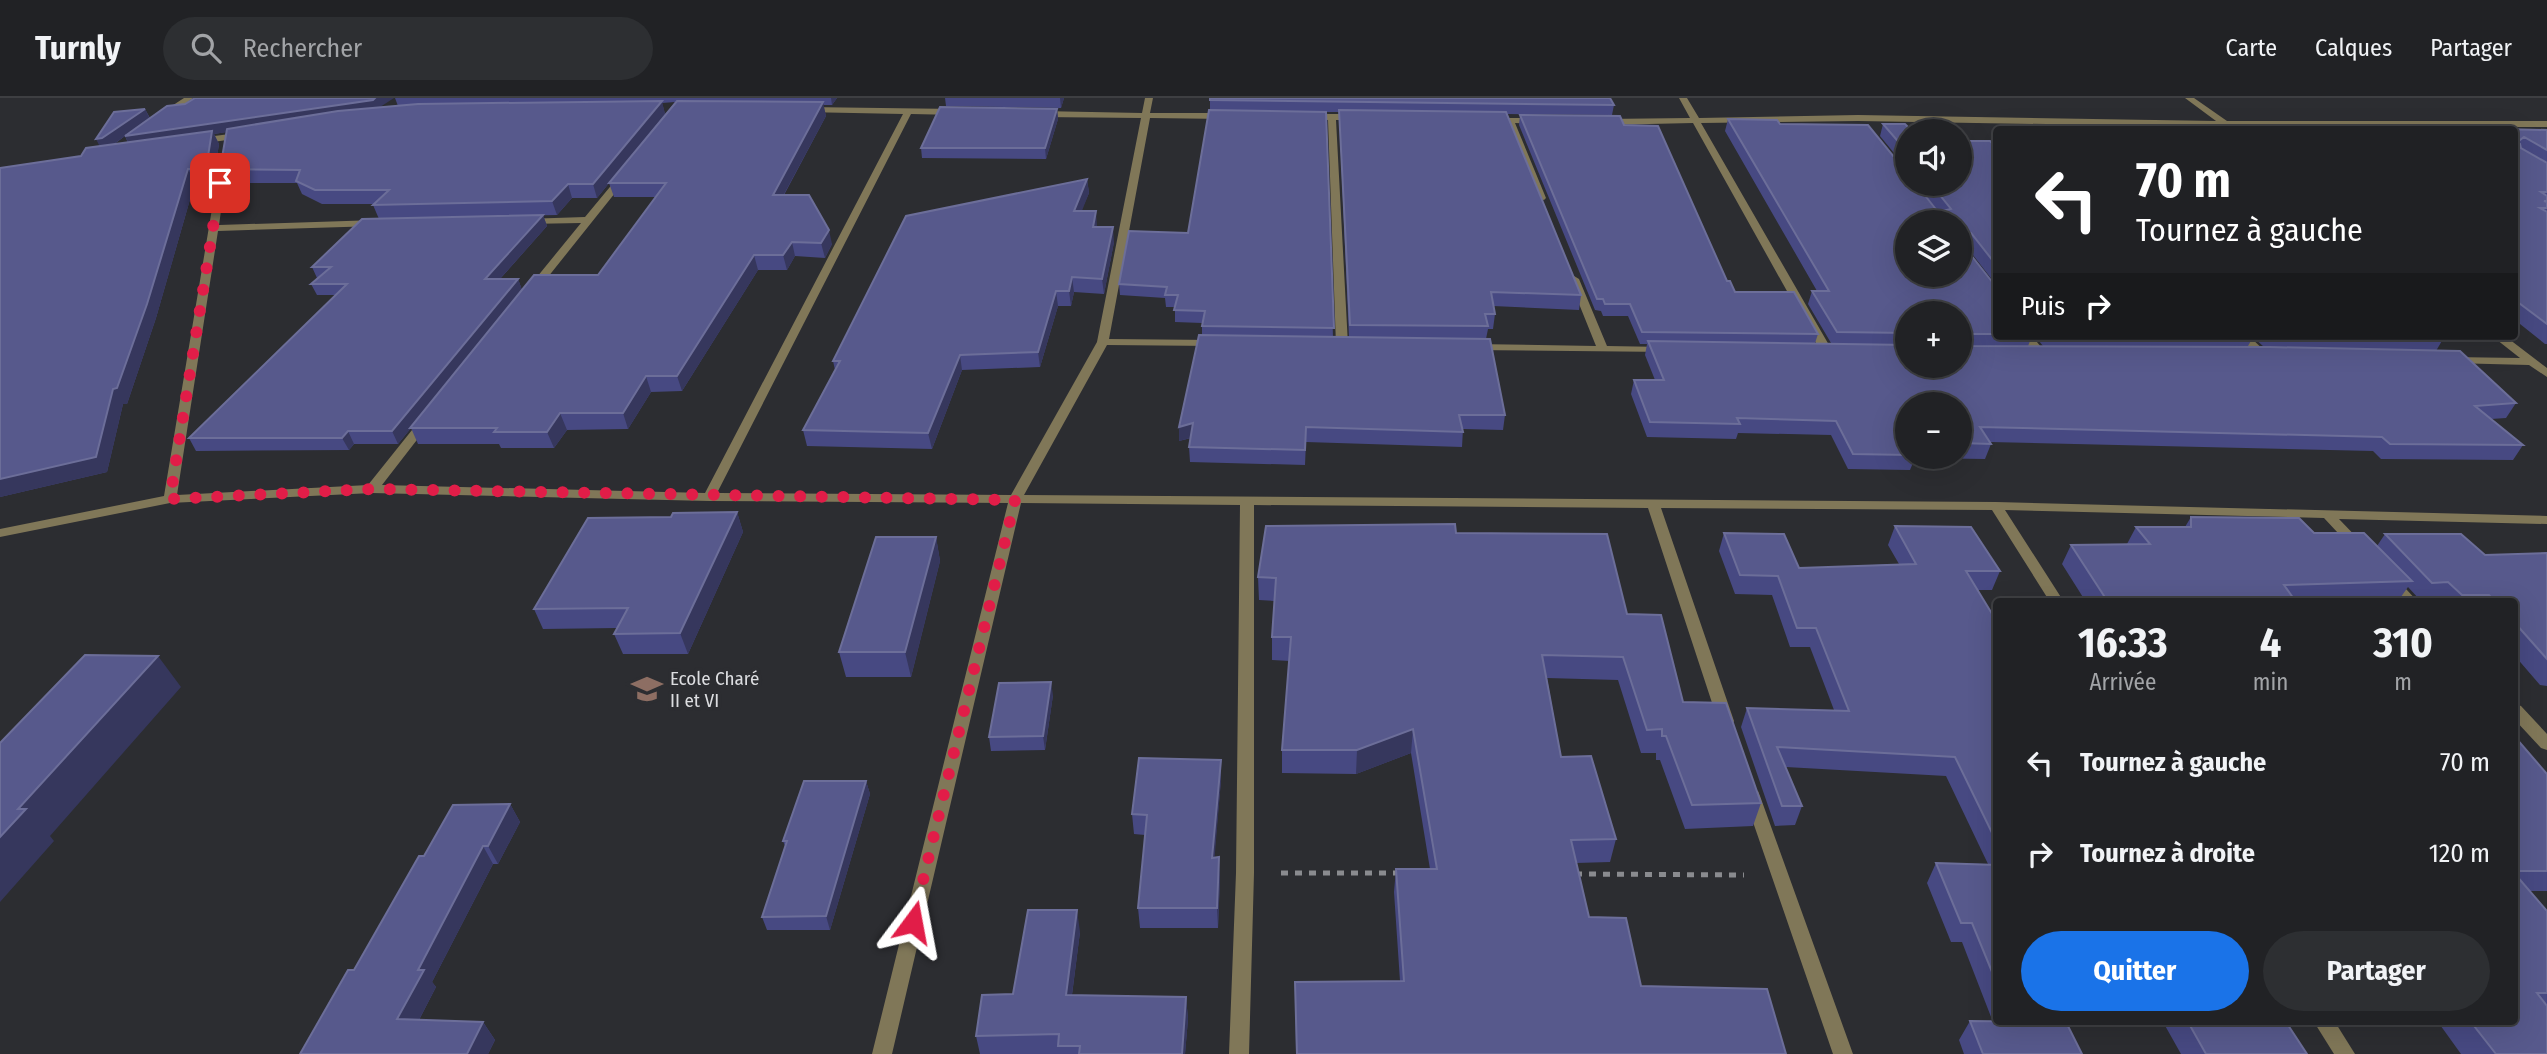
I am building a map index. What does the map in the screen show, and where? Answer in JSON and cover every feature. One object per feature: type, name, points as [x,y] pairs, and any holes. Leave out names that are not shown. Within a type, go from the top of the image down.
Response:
[{"type":"street","points":[[156,121],[189,98]]},
{"type":"street","points":[[881,1054],[1015,500],[1103,342],[1149,98]]},
{"type":"street","points":[[1683,98],[1827,352]]},
{"type":"street","points":[[2189,98],[2227,126]]},
{"type":"street","points":[[800,110],[964,112]]},
{"type":"street","points":[[709,497],[908,112]]},
{"type":"street","points":[[1034,113],[1239,116]]},
{"type":"street","points":[[1306,117],[1373,118]]},
{"type":"street","points":[[1332,117],[1342,345]]},
{"type":"street","points":[[1858,118],[1867,129]]},
{"type":"street","points":[[1590,121],[1697,122],[1858,118],[2192,126]]},
{"type":"street","points":[[1482,120],[1550,121]]},
{"type":"street","points":[[1510,121],[1546,209]]},
{"type":"street","points":[[2015,121],[2020,126]]},
{"type":"street","points":[[2307,126],[2547,124]]},
{"type":"street","points":[[189,143],[253,133]]},
{"type":"street","points":[[170,499],[227,138]]},
{"type":"street","points":[[528,295],[629,169]]},
{"type":"street","points":[[509,221],[589,220]]},
{"type":"street","points":[[213,228],[386,223]]},
{"type":"street","points":[[1572,273],[1603,349]]},
{"type":"street","points":[[2029,340],[2040,354]]},
{"type":"street","points":[[2247,340],[2263,355]]},
{"type":"street","points":[[2503,340],[2547,373]]},
{"type":"street","points":[[1103,342],[1223,343]]},
{"type":"street","points":[[1329,345],[1356,345]]},
{"type":"street","points":[[1466,347],[1682,350]]},
{"type":"street","points":[[1814,352],[1840,352]]},
{"type":"street","points":[[2026,354],[2054,354]]},
{"type":"street","points":[[2249,355],[2277,355]]},
{"type":"street","points":[[2438,359],[2532,362]]},
{"type":"street","points":[[372,489],[432,413]]},
{"type":"street","points":[[0,533],[170,499],[372,489],[709,497],[1996,506],[2547,520]]},
{"type":"street","points":[[1239,1054],[1245,873],[1247,501]]},
{"type":"street","points":[[1653,503],[1731,734]]},
{"type":"street","points":[[1996,506],[2054,598]]},
{"type":"street","points":[[2326,513],[2364,553]]},
{"type":"street","points":[[2383,572],[2407,598]]},
{"type":"street","points":[[2518,713],[2547,744]]},
{"type":"street","points":[[1748,786],[1843,1054]]},
{"type":"street","points":[[2326,1025],[2345,1054]]},
{"type":"path","points":[[1245,873],[1409,873]]},
{"type":"path","points":[[1560,874],[1779,876]]},
{"type":"building","points":[[195,98],[375,98],[125,136],[167,106],[185,104]]},
{"type":"building","points":[[1610,98],[1614,105],[1210,100]]},
{"type":"building","points":[[662,101],[593,184],[568,184],[552,201],[373,205],[389,190],[315,190],[296,181],[300,170],[220,169],[227,129],[338,111],[418,104]]},
{"type":"building","points":[[677,101],[823,102],[773,195],[809,195],[829,230],[821,243],[792,242],[783,255],[754,255],[677,376],[646,376],[623,413],[560,413],[547,432],[494,432],[497,428],[410,428],[534,275],[598,275],[666,183],[609,183]]},
{"type":"building","points":[[940,107],[1057,109],[1045,148],[921,148]]},
{"type":"building","points":[[145,109],[102,138],[96,139],[114,112]]},
{"type":"building","points":[[1209,110],[1326,112],[1334,328],[1202,326],[1205,311],[1174,310],[1178,295],[1165,295],[1167,287],[1119,284],[1129,231],[1188,233]]},
{"type":"building","points":[[1339,110],[1506,112],[1581,295],[1491,292],[1495,314],[1485,314],[1488,326],[1350,325]]},
{"type":"building","points":[[1520,115],[1620,116],[1624,125],[1658,126],[1727,281],[1730,281],[1735,292],[1794,292],[1818,334],[1642,332],[1630,304],[1605,304],[1603,299],[1597,299]]},
{"type":"building","points":[[1728,119],[1777,120],[1780,124],[1868,125],[1895,158],[1895,196],[1925,196],[1936,210],[1895,210],[1895,287],[1972,287],[1972,256],[1993,283],[1993,334],[1972,334],[1972,301],[1895,301],[1895,333],[1837,332],[1812,291],[1829,291]]},
{"type":"building","points":[[1883,124],[1895,124],[1895,138]]},
{"type":"building","points":[[2518,129],[2547,130],[2547,150],[2524,137],[2520,140]]},
{"type":"building","points":[[212,131],[206,169],[188,169],[147,304],[117,388],[113,389],[96,457],[0,479],[0,168],[81,156],[86,148]]},
{"type":"building","points":[[1972,141],[1990,141],[1993,144],[1993,261],[1972,234],[1972,210],[1947,210],[1951,209],[1941,196],[1972,196]]},
{"type":"building","points":[[2518,144],[2547,163],[2547,192],[2541,192],[2547,196],[2547,201],[2544,201],[2547,202],[2547,208],[2540,208],[2547,212],[2547,324],[2518,302]]},
{"type":"building","points":[[1087,179],[1074,211],[1096,211],[1093,227],[1113,227],[1102,279],[1072,277],[1069,291],[1056,291],[1038,352],[960,355],[928,433],[803,430],[840,361],[833,361],[906,216]]},
{"type":"building","points":[[543,215],[485,279],[518,279],[392,431],[348,431],[342,438],[189,438],[347,284],[311,284],[331,267],[312,267],[362,219]]},
{"type":"building","points":[[1199,335],[1490,339],[1505,415],[1459,415],[1463,432],[1306,427],[1305,450],[1189,447],[1193,423],[1179,427]]},
{"type":"building","points":[[1648,341],[1895,345],[1895,378],[1972,378],[1972,346],[2460,351],[2516,403],[2475,406],[2523,445],[2390,444],[2382,437],[1980,427],[1991,444],[1972,443],[1972,392],[1895,392],[1895,455],[1853,454],[1836,421],[1737,418],[1740,424],[1650,422],[1634,380],[1664,380]]},
{"type":"building","points":[[737,512],[680,633],[614,634],[628,608],[534,609],[588,518],[671,517],[673,513]]},
{"type":"building","points":[[2191,517],[2299,518],[2314,533],[2364,533],[2412,581],[2284,585],[2293,598],[2105,598],[2071,545],[2150,544],[2136,527],[2191,527]]},
{"type":"building","points":[[1455,524],[1456,533],[1607,534],[1627,614],[1661,615],[1683,702],[1726,703],[1761,803],[1692,805],[1666,736],[1662,736],[1662,729],[1647,730],[1623,657],[1542,655],[1561,757],[1591,756],[1616,839],[1571,840],[1589,917],[1626,918],[1641,986],[1767,989],[1786,1054],[1297,1054],[1295,982],[1404,981],[1396,869],[1437,869],[1413,729],[1357,750],[1282,750],[1291,637],[1272,637],[1276,578],[1258,577],[1266,526]]},
{"type":"building","points":[[1895,526],[1971,527],[2000,571],[1966,571],[1993,615],[1993,835],[1955,757],[1777,747],[1802,806],[1782,806],[1747,708],[1849,711],[1816,628],[1797,628],[1778,576],[1740,575],[1724,533],[1784,534],[1799,568],[1916,564]]},
{"type":"building","points":[[2385,534],[2461,534],[2485,555],[2547,553],[2547,659],[2518,626],[2518,598],[2462,595],[2448,582],[2432,583]]},
{"type":"building","points":[[876,537],[936,537],[905,652],[839,652]]},
{"type":"building","points":[[85,655],[158,656],[18,809],[26,809],[0,837],[0,743]]},
{"type":"building","points":[[1051,682],[1043,736],[989,737],[999,683]]},
{"type":"building","points":[[2518,740],[2547,774],[2547,871],[2518,871]]},
{"type":"building","points":[[1139,758],[1221,760],[1212,858],[1219,857],[1217,908],[1138,908],[1147,815],[1132,814]]},
{"type":"building","points":[[804,781],[866,781],[826,916],[762,917],[787,841],[783,841]]},
{"type":"building","points":[[510,804],[488,846],[483,846],[418,970],[424,970],[397,1019],[483,1022],[467,1054],[300,1054],[348,970],[354,970],[419,856],[424,856],[453,805]]},
{"type":"building","points":[[1936,863],[1993,865],[1993,974],[1972,923],[1961,923]]},
{"type":"building","points":[[2518,877],[2547,911],[2547,993],[2537,993],[2547,1006],[2547,1054],[2496,1054],[2473,1025],[2518,1025]]},
{"type":"building","points":[[1028,910],[1077,910],[1066,995],[1186,997],[1182,1054],[1079,1054],[1080,1046],[1058,1046],[1059,1034],[976,1036],[982,995],[1013,994]]},
{"type":"building","points":[[1970,1021],[1993,1021],[1993,1025],[2068,1025],[2082,1054],[1983,1054]]},
{"type":"building","points":[[2190,1025],[2288,1025],[2307,1054],[2206,1054]]},
{"type":"place","name":"Ecole Charé II et VI","points":[[647,689]]},
{"type":"route","points":[[220,183],[170,499],[372,489],[709,497],[1015,500],[913,922]]}]
